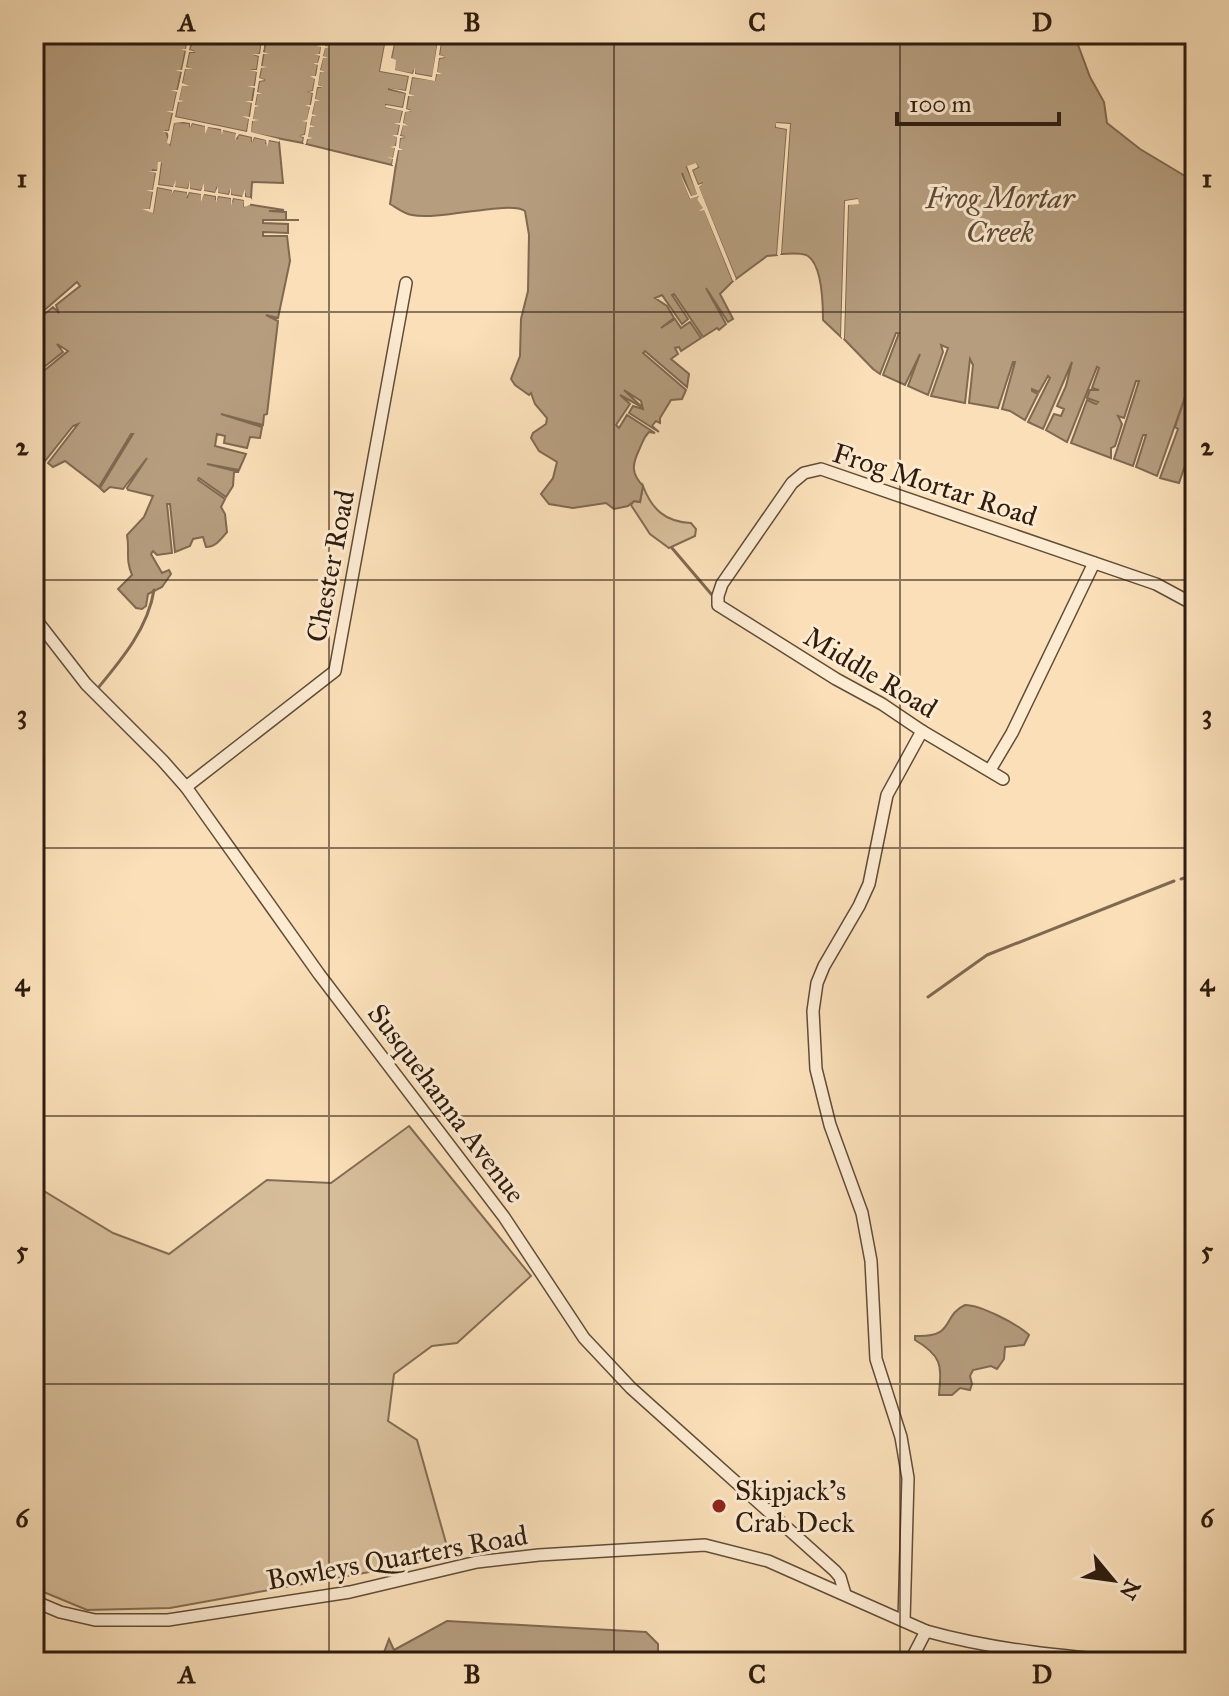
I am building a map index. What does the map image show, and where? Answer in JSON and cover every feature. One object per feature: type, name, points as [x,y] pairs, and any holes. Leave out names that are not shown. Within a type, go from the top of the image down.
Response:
[{"type":"street","name":"Chester Road","points":[[186,787],[335,671],[406,283]]},
{"type":"street","name":"Frog Mortar Road","points":[[717,601],[722,584],[787,489],[813,469],[829,470],[1156,584],[1195,605]]},
{"type":"street","points":[[990,770],[1008,742],[1094,563]]},
{"type":"street","name":"Middle Road","points":[[717,601],[721,608],[1003,779]]},
{"type":"street","name":"Susquehanna Avenue","points":[[34,617],[86,684],[186,787],[319,974],[504,1217],[584,1338],[631,1388],[835,1571],[845,1594]]},
{"type":"street","points":[[904,1621],[908,1478],[901,1437],[876,1359],[871,1261],[862,1213],[830,1125],[816,1069],[813,1011],[817,983],[824,966],[869,884],[887,795],[922,731]]},
{"type":"street","name":"Bowleys Quarters Road","points":[[34,1601],[60,1612],[95,1620],[168,1620],[350,1592],[492,1560],[705,1545],[768,1561],[926,1631],[964,1641],[1048,1654],[1137,1662]]},
{"type":"street","points":[[910,1662],[926,1631]]},
{"type":"shaded area","points":[[643,486],[661,513],[674,520],[691,523],[696,529],[695,536],[669,548],[650,534],[631,505],[634,501],[640,502]]},
{"type":"shaded area","points":[[409,1126],[531,1276],[457,1343],[432,1346],[394,1374],[388,1421],[417,1440],[448,1550],[375,1571],[170,1608],[87,1610],[34,1588],[34,1185],[113,1233],[169,1254],[267,1180],[331,1183]]},
{"type":"water","points":[[34,34],[189,34],[169,131],[166,131],[170,143],[174,122],[237,133],[237,139],[238,134],[252,137],[252,142],[254,137],[267,140],[266,144],[268,140],[279,142],[283,183],[252,182],[251,198],[245,197],[245,193],[243,197],[231,195],[230,191],[229,195],[217,193],[217,187],[216,193],[203,191],[202,188],[202,191],[190,189],[189,186],[188,189],[158,185],[161,163],[157,171],[152,170],[156,173],[150,210],[153,212],[157,187],[172,190],[172,193],[174,190],[187,192],[187,198],[188,192],[202,194],[202,198],[203,194],[216,196],[216,200],[218,196],[231,198],[232,202],[233,198],[245,200],[244,207],[246,204],[284,210],[269,211],[286,212],[286,220],[263,220],[263,223],[288,224],[288,233],[263,232],[263,236],[287,236],[290,261],[278,318],[266,315],[278,321],[263,425],[221,414],[262,427],[260,438],[250,437],[247,448],[224,443],[225,436],[217,434],[215,446],[246,454],[239,470],[207,464],[239,472],[234,472],[233,486],[226,497],[198,480],[225,499],[221,507],[227,532],[213,546],[206,547],[203,537],[193,539],[190,546],[175,552],[170,504],[167,504],[172,553],[157,555],[153,551],[151,554],[162,573],[169,570],[171,574],[162,587],[148,594],[146,606],[142,609],[136,608],[118,589],[132,575],[127,535],[144,517],[153,496],[127,488],[147,458],[123,489],[110,487],[104,492],[100,488],[133,434],[99,487],[65,461],[53,467],[48,463],[78,424],[73,426],[45,461],[34,452],[34,415],[41,410],[34,413],[34,379],[68,351],[57,344],[63,352],[34,375],[34,323],[53,307],[59,313],[56,305],[80,286],[77,282],[34,319],[34,287],[39,282],[34,283]]},
{"type":"water","points":[[193,34],[242,34],[262,39],[260,54],[256,55],[259,56],[257,70],[254,70],[257,72],[247,132],[175,117],[185,68],[189,68],[186,67],[189,52],[195,52],[189,50]]},
{"type":"water","points":[[281,34],[324,34],[313,91],[310,92],[313,93],[305,135],[300,136],[304,137],[303,143],[250,133],[259,81],[265,80],[259,79],[266,40],[280,42]]},
{"type":"water","points":[[327,34],[387,34],[380,71],[409,76],[406,91],[388,89],[406,93],[403,108],[386,105],[403,110],[392,165],[306,144],[317,87],[321,87],[317,85]]},
{"type":"water","points":[[396,34],[439,34],[433,77],[415,74],[414,70],[413,74],[395,71],[391,59]]},
{"type":"water","name":"Frog Mortar Creek","points":[[442,34],[1074,34],[1090,77],[1104,102],[1107,123],[1140,149],[1195,182],[1195,436],[1179,483],[1160,478],[1178,429],[1175,427],[1185,397],[1157,476],[1136,467],[1146,435],[1143,435],[1133,466],[1114,459],[1139,381],[1136,381],[1124,418],[1118,416],[1122,424],[1115,446],[1111,448],[1111,458],[1071,443],[1087,400],[1098,402],[1087,398],[1090,390],[1099,390],[1092,388],[1097,367],[1067,442],[1046,430],[1054,414],[1061,416],[1064,409],[1057,406],[1072,362],[1043,429],[1028,422],[1050,378],[1048,376],[1039,392],[1032,389],[1038,394],[1025,420],[1002,409],[1015,362],[998,408],[969,403],[973,365],[970,359],[965,403],[931,396],[948,348],[941,345],[943,352],[928,395],[908,386],[920,354],[905,385],[883,375],[899,333],[896,333],[880,374],[873,369],[844,339],[848,205],[858,199],[845,201],[841,337],[823,320],[821,286],[813,261],[802,254],[781,254],[790,124],[777,123],[776,127],[787,129],[777,255],[767,256],[736,279],[698,187],[703,183],[698,185],[692,170],[698,167],[696,164],[687,167],[698,194],[691,197],[682,173],[690,198],[699,195],[698,199],[733,281],[720,294],[733,319],[728,322],[706,288],[726,324],[703,337],[674,294],[688,319],[682,324],[662,295],[655,298],[667,306],[674,318],[661,328],[675,319],[681,328],[690,322],[701,338],[681,351],[679,347],[675,348],[678,354],[671,359],[689,374],[687,387],[645,351],[643,353],[686,390],[682,399],[671,400],[660,423],[656,421],[652,426],[659,432],[629,413],[633,406],[643,409],[641,401],[624,390],[642,407],[620,395],[630,404],[616,425],[619,428],[627,415],[655,433],[649,432],[645,436],[635,460],[636,477],[643,486],[640,502],[634,501],[628,506],[614,509],[606,503],[573,508],[549,504],[541,494],[553,478],[557,462],[539,451],[531,438],[546,424],[547,418],[535,404],[531,393],[529,395],[511,379],[520,356],[521,319],[528,291],[529,235],[525,211],[505,208],[424,216],[406,213],[390,204],[400,138],[405,137],[400,136],[405,111],[411,111],[406,109],[412,77],[435,80],[439,58],[445,57],[439,56]]},
{"type":"water","points":[[965,1305],[999,1316],[1029,1335],[1024,1345],[1005,1347],[1004,1359],[997,1369],[991,1366],[973,1370],[970,1390],[960,1388],[952,1395],[939,1395],[939,1363],[931,1352],[915,1340],[915,1336],[937,1334]]},
{"type":"water","points":[[447,1621],[646,1632],[658,1644],[658,1657],[689,1655],[705,1662],[373,1662],[383,1655],[389,1639],[394,1650]]},
{"type":"pier","points":[[189,34],[199,36],[192,36],[189,50],[196,52],[189,52],[186,67],[193,69],[185,69],[182,83],[189,86],[182,86],[179,100],[184,101],[178,102],[175,117],[247,132],[249,119],[242,116],[250,117],[252,103],[245,101],[253,101],[255,88],[247,86],[255,86],[257,72],[250,70],[257,70],[259,56],[252,54],[260,54],[262,40],[242,34],[266,34],[266,37],[278,39],[281,34],[280,42],[265,40],[263,52],[269,54],[263,54],[261,66],[267,67],[261,68],[259,78],[265,80],[259,81],[257,92],[262,94],[257,94],[255,105],[259,106],[255,107],[253,119],[259,120],[252,121],[251,132],[279,139],[279,142],[269,140],[267,147],[266,140],[254,137],[252,143],[252,137],[239,134],[235,140],[236,133],[223,130],[222,135],[221,129],[208,127],[205,134],[205,126],[192,123],[190,128],[190,123],[183,122],[174,123],[170,144],[167,143],[169,133],[162,131],[169,131],[173,113],[166,111],[173,111],[177,92],[171,90],[178,90],[182,72],[175,70],[182,70],[186,51],[181,49],[186,49]]},
{"type":"pier","points":[[324,34],[327,34],[325,46],[330,47],[325,48],[323,56],[328,58],[323,58],[320,70],[325,72],[320,72],[318,85],[323,87],[317,87],[315,99],[320,101],[315,101],[312,114],[317,116],[312,116],[310,125],[315,127],[310,127],[308,137],[313,138],[307,139],[306,144],[303,143],[304,137],[299,136],[305,135],[307,122],[302,121],[307,120],[310,107],[305,105],[311,105],[313,93],[308,92],[313,91],[315,79],[310,76],[316,76],[318,65],[313,63],[318,63],[320,56],[315,54],[320,54],[321,47],[316,46],[322,45]]},
{"type":"pier","points":[[387,34],[391,34],[384,68],[390,69],[391,63],[387,58],[392,34],[396,34],[391,58],[396,60],[395,70],[413,74],[415,67],[415,74],[432,77],[439,34],[442,34],[442,40],[448,42],[441,42],[439,55],[446,57],[439,58],[437,72],[442,74],[436,74],[435,81],[412,77],[409,94],[415,96],[408,96],[406,109],[412,111],[405,112],[403,123],[408,126],[403,125],[400,136],[406,137],[400,138],[399,148],[403,150],[398,150],[395,165],[392,165],[393,159],[387,157],[393,158],[395,148],[390,147],[396,146],[397,137],[392,135],[398,135],[400,125],[394,123],[400,123],[403,111],[385,107],[403,108],[406,93],[388,88],[406,91],[409,76],[380,71]]},
{"type":"pier","points":[[776,123],[790,124],[781,254],[777,255],[787,129],[776,127]]},
{"type":"pier","points":[[158,162],[161,162],[158,185],[173,187],[176,180],[175,187],[188,189],[190,181],[190,189],[201,191],[204,183],[204,191],[215,193],[218,186],[218,193],[229,195],[231,187],[231,195],[242,197],[245,189],[245,197],[251,198],[250,205],[244,207],[244,200],[233,198],[231,206],[231,198],[218,196],[216,203],[216,196],[204,194],[201,202],[201,194],[189,192],[186,198],[187,192],[174,190],[171,196],[172,190],[157,187],[153,213],[142,209],[150,209],[153,192],[146,190],[153,190],[156,173],[149,171],[157,171]]},
{"type":"pier","points":[[696,163],[698,167],[692,170],[698,185],[704,183],[699,187],[736,279],[733,281],[704,210],[699,211],[703,208],[697,199],[699,196],[690,199],[680,173],[691,196],[697,194],[687,166]]},
{"type":"pier","points":[[858,199],[859,204],[848,205],[844,339],[841,337],[845,201]]},
{"type":"waterway","points":[[672,548],[712,595]]},
{"type":"waterway","name":"Frog Mortar Creek","points":[[98,688],[140,630],[154,590]]},
{"type":"waterway","name":"Frog Mortar Creek","points":[[1181,879],[1195,875]]},
{"type":"waterway","name":"Frog Mortar Creek","points":[[928,997],[987,955],[1174,881]]},
{"type":"place","name":"Skipjack's Crab Deck","points":[[719,1506]]}]
